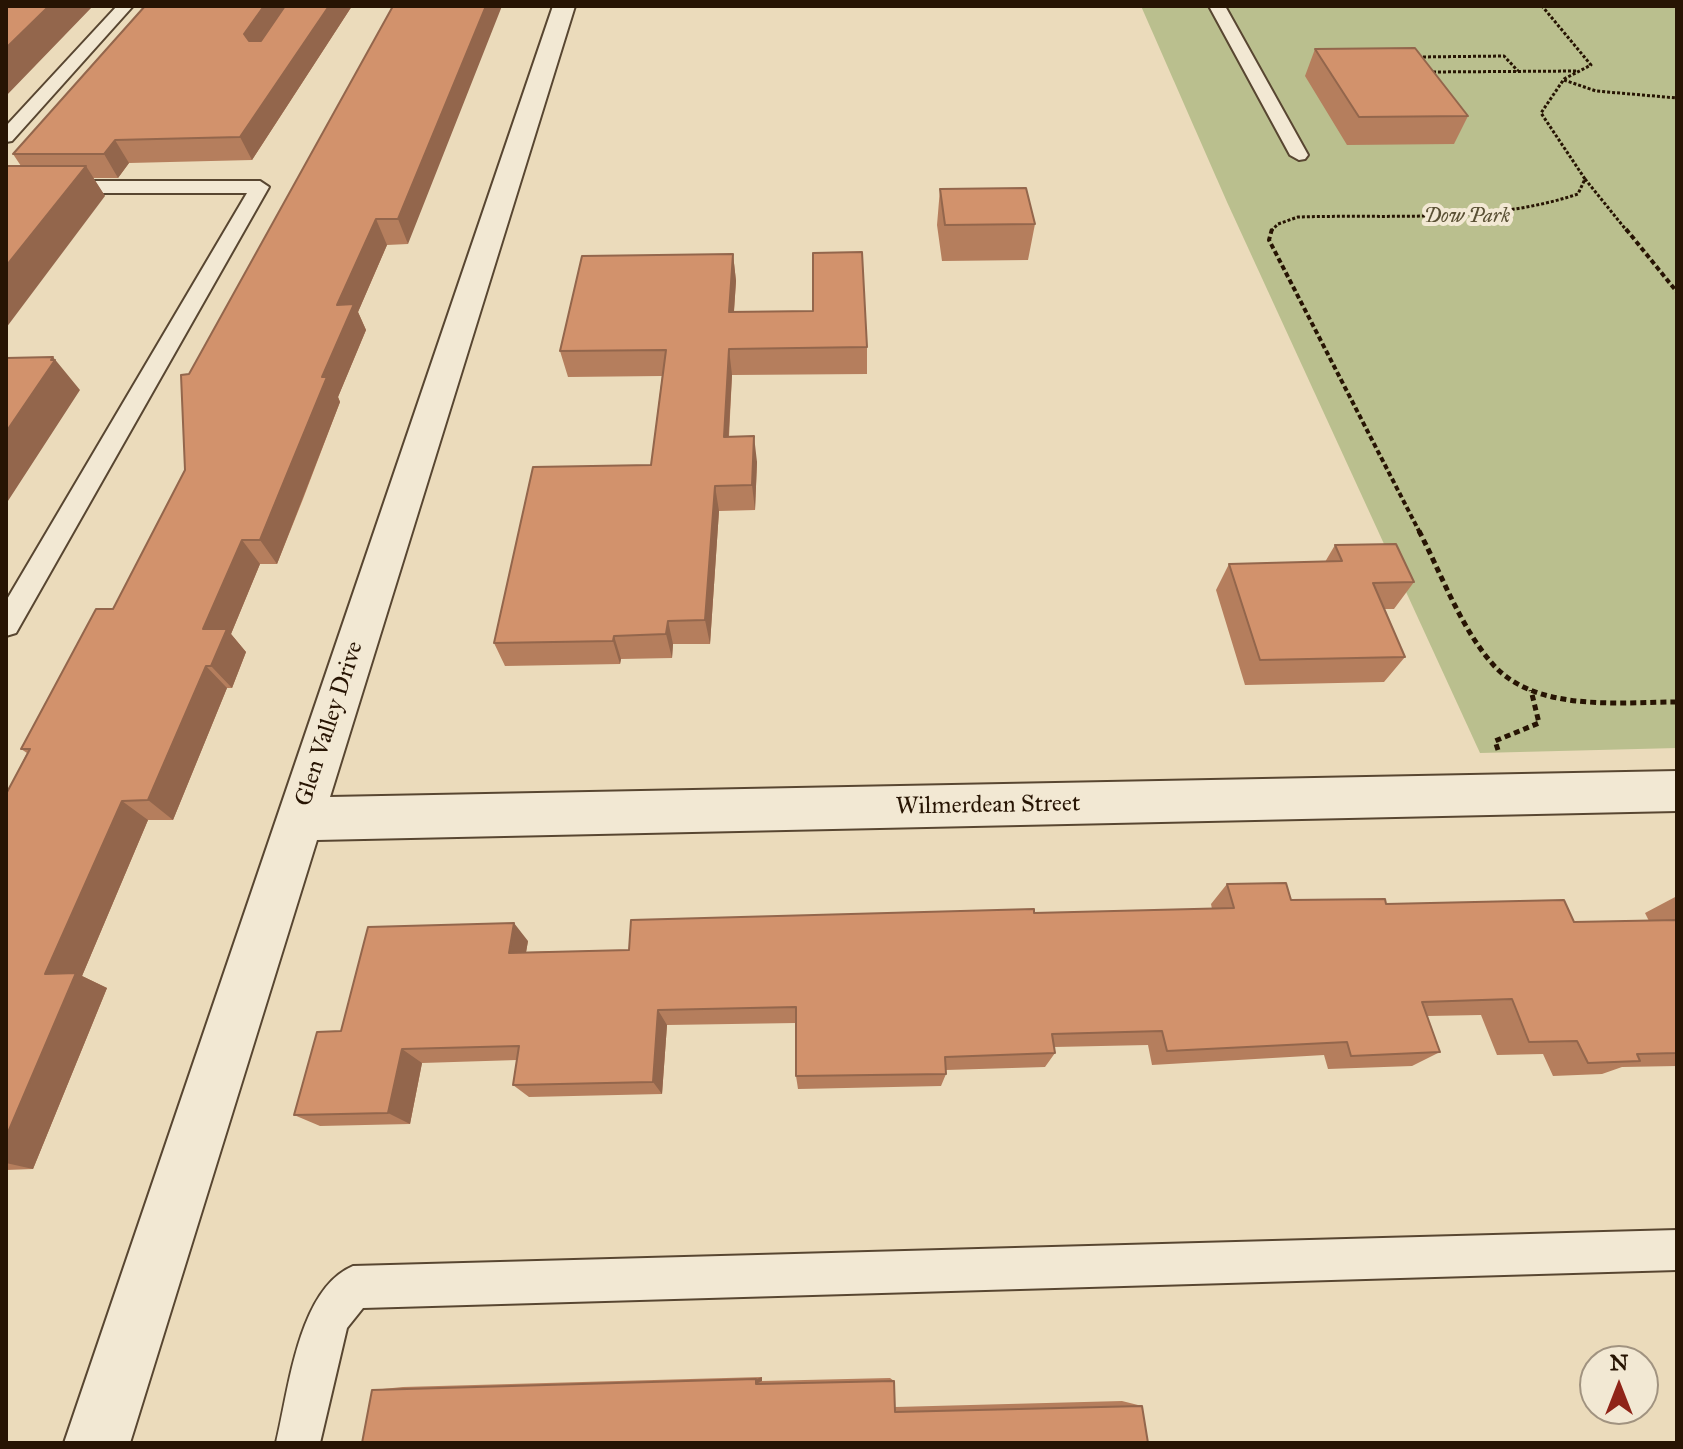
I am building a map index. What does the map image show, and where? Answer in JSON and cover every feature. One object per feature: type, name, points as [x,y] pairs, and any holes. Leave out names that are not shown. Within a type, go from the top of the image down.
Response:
[{"type":"street","name":"Glen Valley Drive","points":[[97,1443],[564,6]]},
{"type":"street","name":"Wilmerdean Street","points":[[299,819],[1677,791]]},
{"type":"lane","points":[[6,137],[125,6]]},
{"type":"lane","points":[[1217,6],[1299,155]]},
{"type":"lane","points":[[6,187],[260,187],[6,625]]},
{"type":"lane","points":[[298,1443],[328,1318],[353,1287],[1677,1250]]},
{"type":"path","points":[[1542,6],[1591,65],[1564,79],[1541,113],[1585,179],[1677,292]]},
{"type":"path","points":[[1411,57],[1504,56],[1519,72]]},
{"type":"path","points":[[1423,72],[1581,71]]},
{"type":"path","points":[[1564,79],[1596,91],[1677,98]]},
{"type":"path","points":[[1585,179],[1578,194],[1554,205],[1512,211],[1298,217],[1277,223],[1269,232],[1276,254],[1476,641],[1494,666],[1531,690],[1578,700],[1677,702]]},
{"type":"path","points":[[1512,796],[1495,741],[1539,723],[1531,690]]},
{"type":"green space","name":"Dow Park","points":[[1141,6],[1677,6],[1677,748],[1480,753],[1227,202]]},
{"type":"building","points":[[6,6],[49,6],[6,48]]},
{"type":"building","points":[[145,6],[264,6],[244,34],[249,41],[261,41],[285,6],[329,6],[240,137],[115,140],[104,154],[13,154]]},
{"type":"building","points":[[393,6],[486,6],[398,219],[376,219],[337,305],[354,304],[322,377],[327,377],[260,540],[242,540],[203,629],[227,629],[211,666],[206,666],[148,800],[122,801],[45,974],[76,973],[6,1137],[6,794],[30,749],[21,749],[96,609],[113,609],[185,470],[181,375],[189,374]]},
{"type":"building","points":[[1415,48],[1468,116],[1359,117],[1315,49]]},
{"type":"building","points":[[6,166],[86,166],[6,266]]},
{"type":"building","points":[[1026,188],[1035,224],[945,225],[940,189]]},
{"type":"building","points":[[862,252],[867,347],[729,349],[724,437],[754,436],[752,485],[715,486],[705,620],[668,621],[666,634],[614,636],[613,641],[494,643],[533,467],[651,465],[666,350],[560,351],[582,256],[733,254],[729,312],[813,311],[813,253]]},
{"type":"building","points":[[53,357],[51,360],[55,360],[6,432],[6,358]]},
{"type":"building","points":[[1396,544],[1414,582],[1373,583],[1405,657],[1260,660],[1229,564],[1342,561],[1335,545]]},
{"type":"building","points":[[1286,883],[1291,900],[1385,899],[1386,904],[1564,900],[1574,922],[1677,920],[1677,1053],[1637,1054],[1640,1061],[1588,1063],[1577,1041],[1529,1042],[1512,999],[1422,1002],[1440,1052],[1351,1056],[1347,1042],[1167,1051],[1162,1031],[1052,1034],[1055,1053],[945,1057],[946,1074],[796,1076],[796,1007],[658,1010],[653,1082],[513,1085],[519,1046],[402,1049],[388,1113],[294,1115],[317,1032],[341,1031],[368,927],[514,923],[509,953],[629,950],[631,920],[1034,909],[1034,913],[1234,908],[1227,884]]},
{"type":"building","points":[[756,1379],[756,1384],[894,1381],[895,1412],[1142,1406],[1148,1443],[362,1443],[372,1390]]}]
